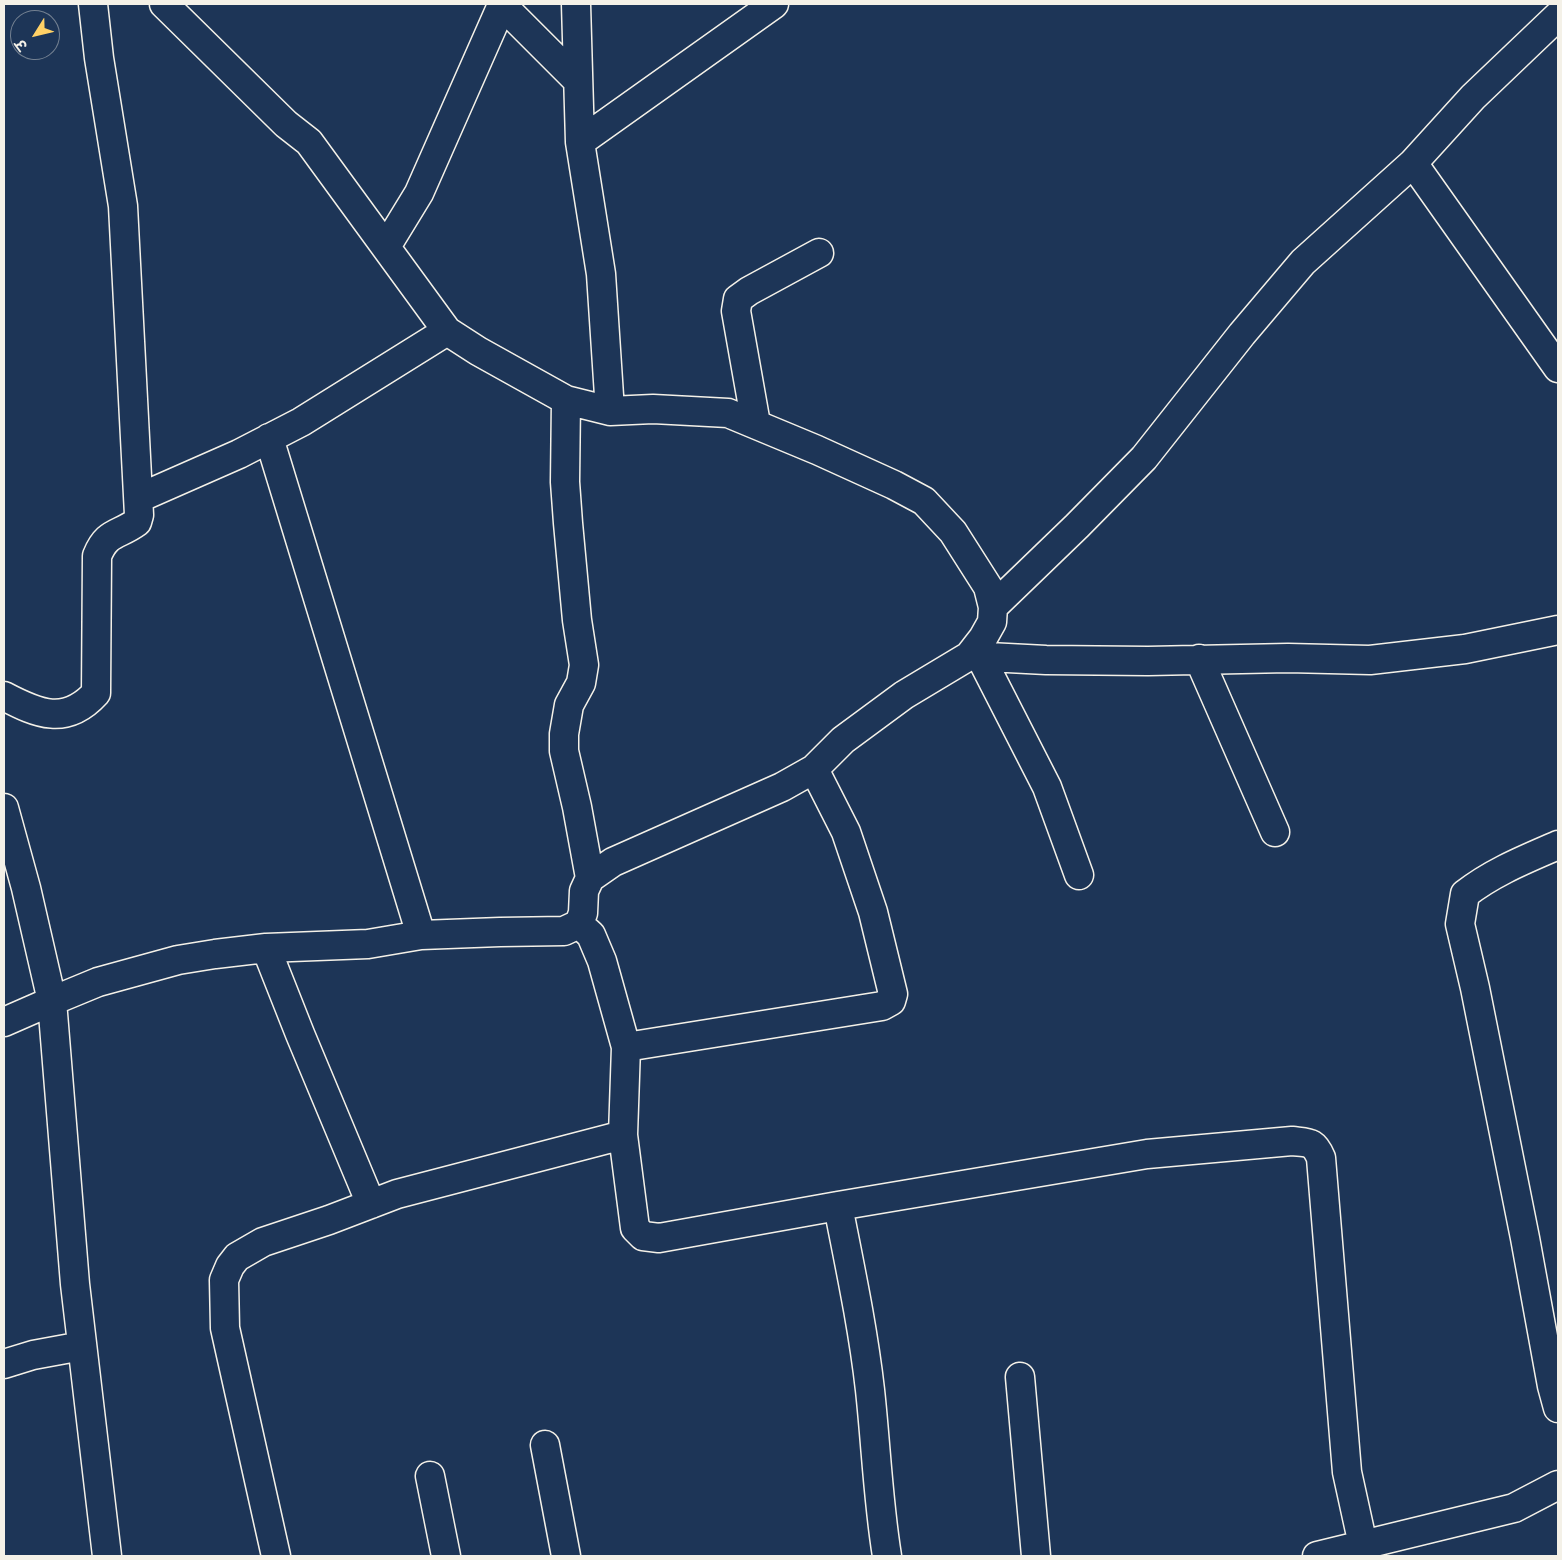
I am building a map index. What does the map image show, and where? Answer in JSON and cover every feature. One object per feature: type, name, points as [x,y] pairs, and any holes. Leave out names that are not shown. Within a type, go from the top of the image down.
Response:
[{"type":"street","points":[[4,696],[25,707],[46,714],[66,713],[86,704],[96,693],[97,556],[102,544],[110,536],[137,522],[139,515],[123,206],[99,58],[93,4]]},
{"type":"street","points":[[164,4],[286,124],[309,142],[447,330],[478,351],[566,400],[610,411],[653,409],[728,413],[826,454],[924,501],[953,532],[988,587],[993,607],[992,622],[974,656]]},
{"type":"street","points":[[386,247],[419,193],[501,4],[578,82]]},
{"type":"street","points":[[576,4],[580,142],[601,274],[610,411]]},
{"type":"street","points":[[580,142],[774,4]]},
{"type":"street","points":[[993,607],[1144,458],[1242,334],[1303,262],[1413,163],[1473,97],[1558,16]]},
{"type":"street","points":[[1413,163],[1558,368]]},
{"type":"street","points":[[756,424],[736,311],[738,299],[749,291],[819,253]]},
{"type":"street","points":[[139,498],[239,454],[301,422],[447,330]]},
{"type":"street","points":[[566,400],[565,482],[577,620],[584,665],[581,683],[569,705],[564,734],[564,751],[578,807],[590,878]]},
{"type":"street","points":[[270,438],[421,936]]},
{"type":"street","points":[[4,1022],[98,982],[178,960],[266,948],[368,944],[421,936],[564,931],[579,924],[583,913],[584,891],[590,878],[613,862],[782,787],[814,769],[843,740],[904,695],[974,656],[1148,661],[1199,659],[1370,660],[1465,650],[1558,630]]},
{"type":"street","points":[[974,656],[1047,787],[1079,875]]},
{"type":"street","points":[[1199,659],[1275,832]]},
{"type":"street","points":[[626,1048],[882,1006],[891,1001],[893,994],[873,912],[846,832],[814,769]]},
{"type":"street","points":[[4,808],[26,888],[52,1001],[75,1284],[93,1428],[106,1556]]},
{"type":"street","points":[[1558,845],[1504,869],[1465,894],[1460,924],[1475,988],[1526,1238],[1552,1386],[1558,1408]]},
{"type":"street","points":[[579,924],[591,935],[602,961],[626,1048],[623,1135],[634,1228],[643,1236],[659,1238],[1147,1154],[1292,1141],[1310,1143],[1316,1147],[1322,1158],[1347,1472],[1362,1545]]},
{"type":"street","points":[[266,948],[371,1204]]},
{"type":"street","points":[[276,1556],[225,1328],[224,1280],[230,1266],[237,1257],[263,1242],[396,1194],[623,1135]]},
{"type":"street","points":[[838,1206],[859,1314],[870,1389],[881,1522],[887,1556]]},
{"type":"street","points":[[4,1364],[34,1355],[82,1346]]},
{"type":"street","points":[[1020,1377],[1036,1556]]},
{"type":"street","points":[[545,1445],[566,1556]]},
{"type":"street","points":[[430,1476],[446,1556]]},
{"type":"street","points":[[1317,1556],[1514,1508],[1558,1485]]}]
